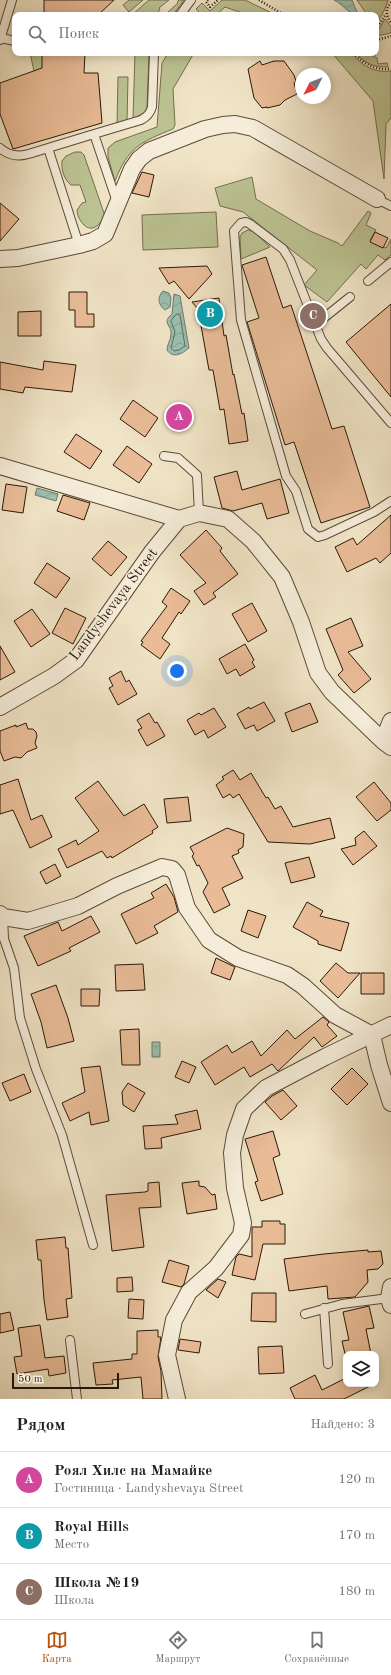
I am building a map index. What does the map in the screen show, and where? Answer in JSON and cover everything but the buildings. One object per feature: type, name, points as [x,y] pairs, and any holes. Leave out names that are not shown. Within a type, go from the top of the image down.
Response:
[{"type":"street","points":[[0,259],[18,258],[93,241],[105,234],[118,206],[132,169],[139,159],[149,151],[205,129],[235,124],[252,128],[376,199]]},
{"type":"street","points":[[0,466],[179,518],[199,513],[228,519],[253,541],[282,577],[301,622],[318,673],[332,692],[387,744]]},
{"type":"street","name":"Landyshevaya Street","points":[[0,708],[54,676],[76,660],[152,552],[179,518]]},
{"type":"street","points":[[387,744],[391,721]]},
{"type":"street","points":[[2,916],[28,921],[78,906],[117,886],[162,867],[172,870],[177,874],[188,908],[209,940],[238,958],[287,975],[304,986],[335,1015],[372,1035],[379,1065],[391,1103]]},
{"type":"street","points":[[177,1399],[167,1355],[174,1320],[189,1292],[216,1268],[241,1235],[243,1223],[235,1188],[232,1153],[235,1135],[244,1109],[266,1088],[391,1025]]},
{"type":"lane","points":[[12,0],[0,39],[12,41]]},
{"type":"lane","points":[[182,12],[191,0]]},
{"type":"lane","points":[[0,148],[6,153],[15,156],[48,148],[141,120],[150,113],[152,108],[154,56]]},
{"type":"lane","points":[[94,134],[118,206]]},
{"type":"lane","points":[[48,148],[78,245]]},
{"type":"lane","points":[[376,199],[391,206]]},
{"type":"lane","points":[[391,423],[321,339],[290,260],[283,249],[250,224],[246,222],[241,223],[234,232],[241,320],[286,476],[296,491],[308,529],[318,537],[325,535],[374,512],[391,501]]},
{"type":"lane","points":[[368,281],[391,262]]},
{"type":"lane","points":[[315,325],[350,298]]},
{"type":"lane","points":[[164,456],[178,458],[196,475],[199,513]]},
{"type":"lane","points":[[2,916],[4,939],[14,968],[20,1018],[36,1070],[62,1136],[93,1245]]},
{"type":"lane","points":[[305,1314],[324,1308],[390,1297]]},
{"type":"lane","points":[[324,1308],[328,1364]]},
{"type":"lane","points":[[70,1340],[77,1399]]},
{"type":"path","points":[[208,0],[206,2],[210,7],[218,0]]},
{"type":"path","points":[[261,0],[279,12]]},
{"type":"path","points":[[391,2],[387,8],[387,13],[391,23]]},
{"type":"path","points":[[379,25],[387,13]]},
{"type":"path","points":[[379,39],[391,36]]},
{"type":"path","points":[[357,56],[370,66],[378,69],[391,69]]},
{"type":"shaded area","points":[[129,0],[143,0],[129,12],[123,5]]},
{"type":"shaded area","points":[[149,0],[169,0],[159,8],[160,10],[158,12],[135,12]]},
{"type":"shaded area","points":[[179,0],[184,0],[175,12],[168,12],[178,3],[177,2]]},
{"type":"shaded area","points":[[222,0],[245,0],[270,12],[239,12],[225,7],[219,12],[199,12],[196,9],[202,3],[210,11]]},
{"type":"shaded area","points":[[357,0],[388,0],[379,20],[379,12],[365,12]]},
{"type":"shaded area","points":[[385,19],[391,27],[391,33],[379,35],[379,28]]},
{"type":"shaded area","points":[[31,56],[46,56],[46,71],[34,71]]},
{"type":"shaded area","points":[[135,56],[149,56],[147,108],[145,112],[133,119]]},
{"type":"shaded area","points":[[166,56],[192,56],[173,89],[175,125],[173,129],[144,142],[137,147],[125,160],[115,181],[108,157],[108,148],[115,142],[157,127],[162,63]]},
{"type":"shaded area","points":[[335,56],[355,56],[369,68],[379,71],[391,71],[391,118],[386,124],[384,179],[373,101]]},
{"type":"shaded area","points":[[359,56],[373,56],[377,58],[378,64],[387,63],[388,67],[370,64]]},
{"type":"shaded area","points":[[118,77],[128,77],[127,121],[117,125]]},
{"type":"shaded area","points":[[75,152],[81,152],[84,155],[105,216],[99,224],[93,228],[84,225],[78,216],[77,210],[82,203],[86,202],[80,185],[71,185],[66,180],[62,168],[62,161],[66,156]]},
{"type":"shaded area","points":[[252,177],[256,199],[310,231],[342,246],[368,211],[371,213],[366,225],[376,230],[370,240],[386,248],[391,239],[391,255],[385,260],[378,255],[366,269],[361,264],[327,302],[304,285],[317,270],[243,212],[220,206],[215,188]]},
{"type":"shaded area","points":[[216,212],[218,247],[143,250],[142,215]]},
{"type":"shaded area","points":[[248,230],[254,232],[270,247],[241,259],[240,237],[242,233]]},
{"type":"water","points":[[334,0],[352,0],[357,12],[350,12]]},
{"type":"water","points":[[163,291],[169,293],[171,298],[170,307],[165,310],[159,301]]},
{"type":"water","points":[[174,294],[180,296],[189,348],[178,355],[169,353],[167,350],[171,331],[167,320],[172,314]]},
{"type":"water","points":[[37,488],[58,494],[56,501],[35,495]]},
{"type":"water","points":[[152,1042],[160,1042],[160,1057],[152,1057]]},
{"type":"place","name":"Royal Hills","points":[[210,314]]},
{"type":"place","name":"Школа №19","points":[[313,316]]},
{"type":"place","name":"Роял Хилс на Мамайке","points":[[179,417]]}]
